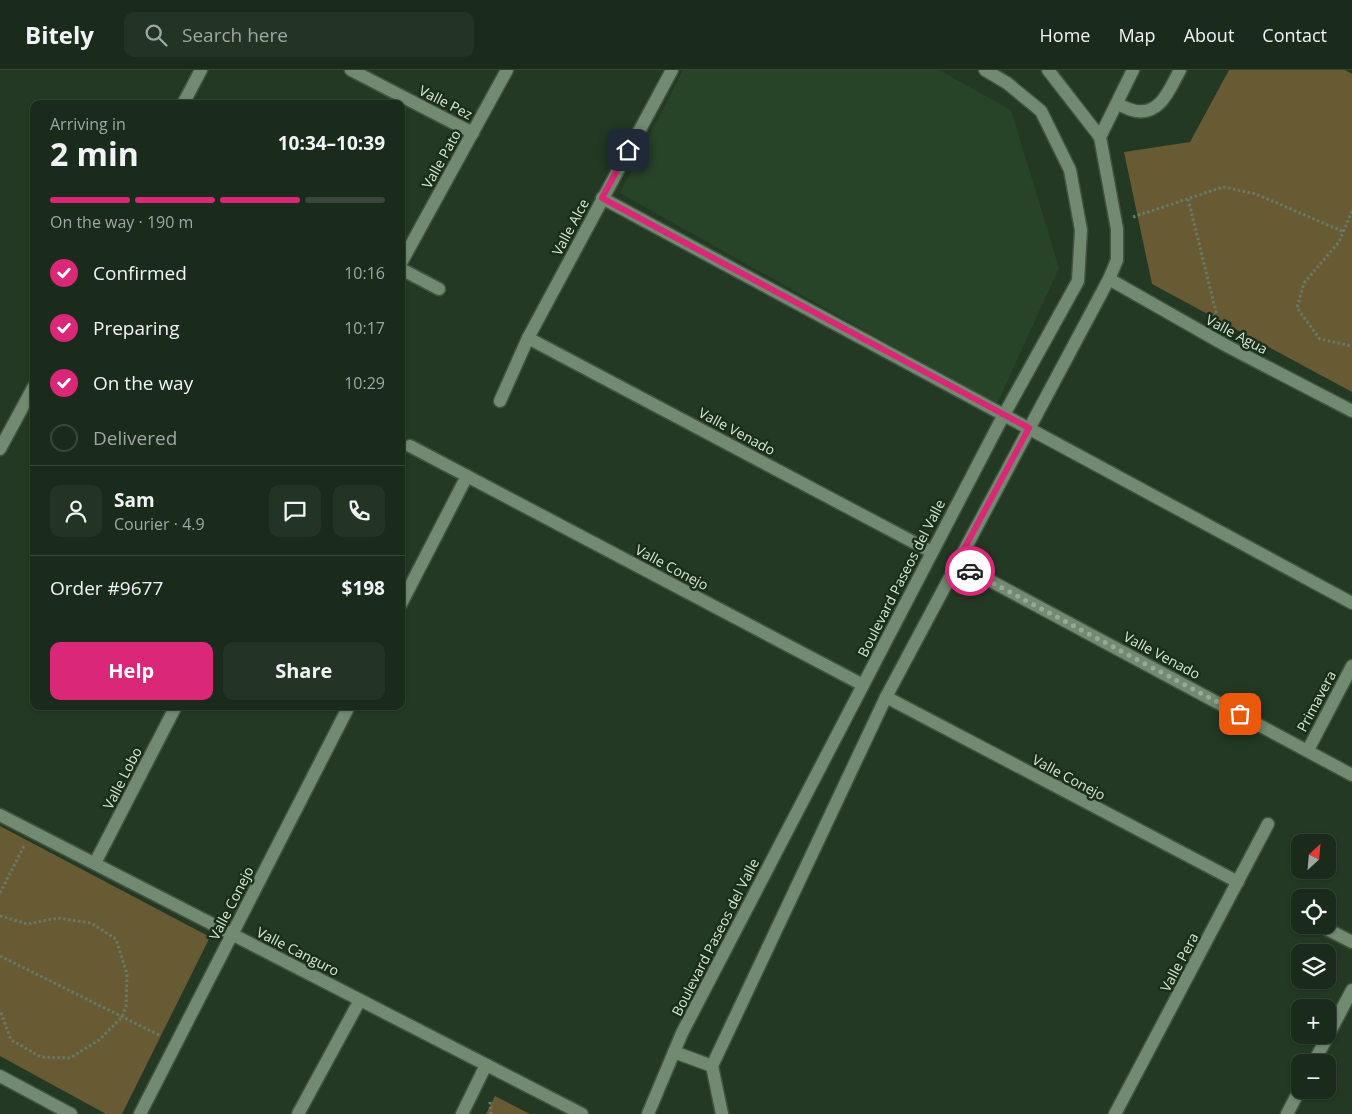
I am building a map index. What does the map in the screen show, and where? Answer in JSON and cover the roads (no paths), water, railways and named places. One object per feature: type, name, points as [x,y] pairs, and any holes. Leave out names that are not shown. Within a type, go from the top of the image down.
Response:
[{"type":"street","points":[[185,100],[201,70]]},
{"type":"street","name":"Valle Pez","points":[[351,70],[473,133]]},
{"type":"street","name":"Valle Pato","points":[[405,256],[508,70]]},
{"type":"street","name":"Valle Alce","points":[[500,401],[528,338],[672,70]]},
{"type":"street","name":"Boulevard Paseos del Valle","points":[[648,1114],[686,1024],[1004,415],[1078,281],[1081,230],[1070,170],[1041,110],[1007,83],[985,70]]},
{"type":"street","points":[[722,1114],[712,1066],[886,696],[1109,279],[1117,260],[1117,230],[1100,137],[1048,70]]},
{"type":"street","points":[[1100,137],[1133,70]]},
{"type":"street","points":[[1116,104],[1136,111],[1151,110],[1163,100],[1180,70]]},
{"type":"street","points":[[602,198],[1352,602]]},
{"type":"street","points":[[405,271],[439,289]]},
{"type":"street","name":"Valle Agua","points":[[1109,279],[1225,346],[1352,411]]},
{"type":"street","name":"Valle Venado","points":[[528,338],[932,552]]},
{"type":"street","points":[[0,449],[30,393]]},
{"type":"street","name":"Valle Conejo","points":[[410,446],[863,684]]},
{"type":"street","points":[[405,596],[467,476]]},
{"type":"street","name":"Valle Venado","points":[[956,564],[1352,775]]},
{"type":"street","name":"Primavera","points":[[1308,750],[1352,666]]},
{"type":"street","name":"Valle Conejo","points":[[886,696],[1238,882]]},
{"type":"street","name":"Valle Lobo","points":[[94,864],[174,710]]},
{"type":"street","name":"Valle Conejo","points":[[140,1114],[347,710]]},
{"type":"street","name":"Valle Canguro","points":[[0,815],[582,1114]]},
{"type":"street","name":"Valle Pera","points":[[1115,1114],[1268,824]]},
{"type":"street","points":[[1336,934],[1352,942]]},
{"type":"street","points":[[1318,1054],[1352,990]]},
{"type":"street","points":[[298,1114],[360,1000]]},
{"type":"street","points":[[674,1052],[712,1066]]},
{"type":"street","points":[[462,1114],[486,1065]]},
{"type":"street","points":[[0,1076],[71,1114]]},
{"type":"street","points":[[1287,1114],[1295,1099]]}]
